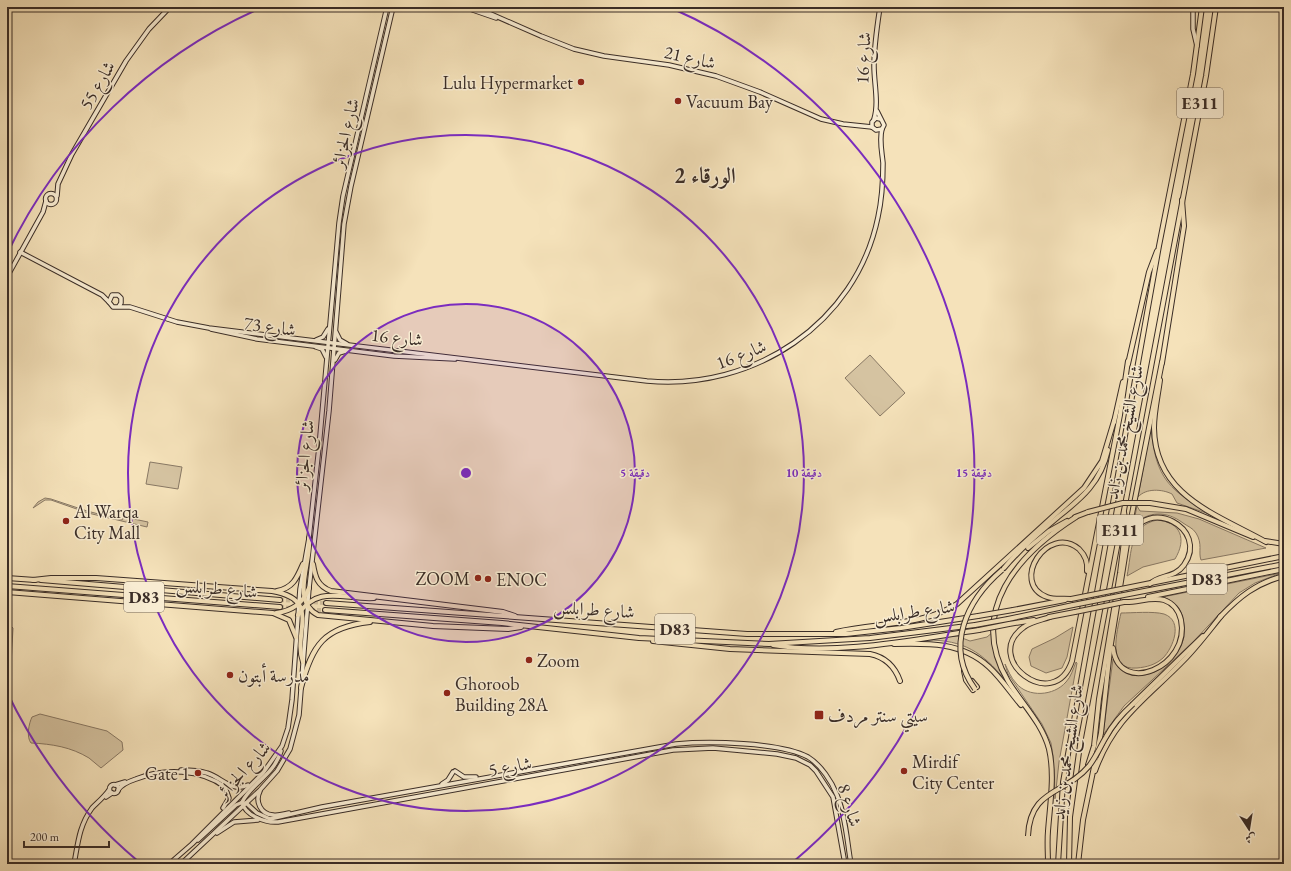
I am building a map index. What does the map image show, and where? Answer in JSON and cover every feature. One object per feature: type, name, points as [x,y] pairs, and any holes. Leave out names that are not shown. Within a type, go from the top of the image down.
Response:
[{"type":"highway","name":"شارع الشيخ محمد بن زايد","points":[[1058,864],[1063,782],[1159,246],[1197,48],[1202,7]]},
{"type":"highway","name":"شارع الشيخ محمد بن زايد","points":[[1069,864],[1070,817],[1074,784],[1182,198],[1206,76],[1216,7]]},
{"type":"highway","points":[[1182,198],[1184,226],[1155,413],[1154,433],[1159,458],[1166,474],[1176,487],[1189,499],[1266,542]]},
{"type":"highway","points":[[975,689],[964,671],[961,642],[967,614],[978,594],[1049,525],[1082,498],[1093,485],[1105,462],[1149,272],[1159,246]]},
{"type":"highway","points":[[1050,617],[1026,625],[1016,635],[1013,643],[1012,656],[1016,668],[1024,677],[1035,682],[1043,683],[1055,681],[1064,675],[1070,667],[1076,647],[1087,582],[1120,415],[1128,361]]},
{"type":"highway","points":[[1125,566],[1131,519],[1162,362]]},
{"type":"highway","points":[[833,633],[928,617],[943,612],[957,604],[1084,488],[1102,461],[1114,421]]},
{"type":"highway","points":[[1003,569],[1049,530],[1088,512],[1115,505],[1150,503],[1168,504],[1190,510],[1266,542],[1284,544]]},
{"type":"highway","points":[[1086,769],[1093,751],[1096,720],[1120,573],[1126,525],[1124,510]]},
{"type":"highway","points":[[1048,864],[1051,778],[1050,758],[1046,739],[1008,680],[998,658],[994,632],[996,605],[1002,589],[1014,572],[1048,537],[1076,517]]},
{"type":"highway","points":[[1078,864],[1083,820],[1101,733],[1113,637],[1130,537],[1139,525],[1156,518],[1168,519],[1178,524],[1188,539],[1190,549],[1187,559],[1176,573],[1154,580],[1150,584]]},
{"type":"highway","points":[[308,538],[304,598],[312,611],[320,616],[462,628],[508,629],[526,626]]},
{"type":"highway","points":[[1071,599],[1049,598],[1036,588],[1032,579],[1031,570],[1040,553],[1055,544],[1065,543],[1074,546],[1081,551],[1086,559],[1087,582]]},
{"type":"highway","name":"D83","points":[[1071,599],[1284,556]]},
{"type":"highway","points":[[33,580],[51,578],[96,578],[272,591],[283,590],[290,586],[295,580],[303,564]]},
{"type":"highway","points":[[312,564],[316,578],[324,588],[334,592],[503,612],[518,617]]},
{"type":"highway","name":"شارع طرابلس","points":[[326,610],[526,626],[639,638],[769,644],[870,638],[975,625],[1284,564]]},
{"type":"highway","points":[[871,645],[979,630],[1050,617],[1284,569]]},
{"type":"highway","points":[[1028,836],[1031,818],[1040,802],[1051,792],[1075,780],[1086,769],[1113,725],[1133,704],[1248,591],[1261,583],[1284,576]]},
{"type":"highway","name":"شارع طرابلس","points":[[7,578],[280,600]]},
{"type":"highway","name":"شارع طرابلس","points":[[7,586],[280,607]]},
{"type":"highway","points":[[7,592],[273,613],[289,610],[298,604],[304,598],[309,588]]},
{"type":"highway","points":[[272,591],[287,595],[302,609],[302,662]]},
{"type":"highway","points":[[298,615],[307,605],[319,598],[331,595],[376,597]]},
{"type":"highway","name":"شارع طرابلس","points":[[326,603],[709,632],[771,634],[873,632],[978,616],[1071,599]]},
{"type":"highway","points":[[1113,637],[1113,653],[1116,662],[1123,669],[1135,673],[1148,672],[1161,666],[1172,657],[1180,644],[1182,630],[1181,619],[1175,608],[1170,603],[1156,599],[1124,602]]},
{"type":"highway","points":[[273,613],[289,620],[296,637]]},
{"type":"highway","points":[[1090,784],[1105,747],[1118,726],[1134,708],[1190,654],[1221,616]]},
{"type":"highway","points":[[301,688],[309,660],[322,640],[342,627],[378,621]]},
{"type":"highway","points":[[639,638],[677,645],[730,649],[870,654],[887,661],[895,671],[900,681]]},
{"type":"highway","points":[[769,644],[814,647],[930,643],[949,646],[967,652],[990,668],[1031,714]]},
{"type":"street","name":"شارع 55","points":[[56,196],[58,184],[74,150],[131,53],[170,7]]},
{"type":"street","name":"شارع الجزائر","points":[[169,864],[195,841],[271,763],[282,746],[288,728],[292,707],[298,604],[308,538],[327,359],[340,210],[388,7]]},
{"type":"street","name":"شارع الجزائر","points":[[181,864],[244,803],[260,790],[277,771],[290,749],[297,724],[307,605],[335,345],[335,330],[346,213],[393,7]]},
{"type":"street","name":"شارع 21","points":[[464,7],[510,22]]},
{"type":"street","name":"شارع 21","points":[[475,7],[574,49],[604,56],[669,65],[716,76],[760,92],[821,119],[843,124],[862,124],[872,127]]},
{"type":"street","name":"شارع 16","points":[[873,120],[876,110],[874,66],[880,7]]},
{"type":"street","points":[[1193,7],[1193,28],[1197,48]]},
{"type":"street","name":"شارع 16","points":[[876,110],[880,119]]},
{"type":"street","points":[[880,119],[884,125],[882,130],[876,130],[872,127],[873,120],[880,119]]},
{"type":"street","name":"شارع 21","points":[[862,124],[873,120]]},
{"type":"street","name":"شارع 16","points":[[876,130],[881,140]]},
{"type":"street","name":"شارع 16","points":[[328,344],[350,345],[673,383],[696,381],[731,374],[772,357],[795,342],[821,321],[840,299],[860,265],[874,231],[880,206],[883,173],[881,140],[882,130]]},
{"type":"street","name":"شارع 55","points":[[49,194],[58,184]]},
{"type":"street","points":[[7,277],[43,212],[46,197],[53,193],[56,196],[56,202],[43,212]]},
{"type":"street","points":[[46,201],[52,204]]},
{"type":"street","points":[[20,253],[102,295],[113,307],[118,306],[121,299],[118,295],[102,295]]},
{"type":"street","points":[[109,302],[111,296]]},
{"type":"street","name":"شارع 73","points":[[121,299],[130,307]]},
{"type":"street","name":"شارع 73","points":[[118,306],[130,307],[176,322],[257,339],[309,345],[328,344]]},
{"type":"street","points":[[311,340],[323,337],[330,326]]},
{"type":"street","name":"شارع 73","points":[[209,328],[311,340],[328,344]]},
{"type":"street","points":[[335,330],[340,340],[350,345]]},
{"type":"street","points":[[309,345],[322,349],[327,359]]},
{"type":"street","name":"شارع 16","points":[[335,345],[352,351],[405,357],[464,358]]},
{"type":"street","points":[[333,365],[339,353],[352,351]]},
{"type":"street","name":"شارع 5","points":[[244,803],[256,814],[270,819],[322,807],[676,744],[730,744],[790,750]]},
{"type":"street","points":[[713,748],[728,747],[730,744]]},
{"type":"street","points":[[195,841],[203,837],[236,805],[244,803],[276,763],[282,746]]},
{"type":"street","name":"شارع 5","points":[[207,840],[231,823],[246,820],[278,822],[665,751],[713,748],[789,756]]},
{"type":"street","name":"شارع 8","points":[[790,750],[813,761],[835,790],[840,805],[851,864]]},
{"type":"street","name":"شارع 8","points":[[789,756],[801,760],[814,768],[833,797],[845,864]]},
{"type":"street","points":[[78,864],[78,848],[85,825],[97,806],[111,792],[111,786],[154,771],[172,769],[212,775],[237,788],[245,787],[256,780]]},
{"type":"street","points":[[111,792],[116,794],[118,790],[131,781],[155,773],[174,771],[194,772],[212,779],[228,791],[228,802],[216,818]]},
{"type":"street","points":[[432,787],[448,780],[454,771],[464,777],[479,779]]},
{"type":"street","points":[[115,785],[118,790]]},
{"type":"street","points":[[260,790],[258,804],[262,810],[268,814],[276,816],[322,807]]},
{"type":"street","points":[[74,864],[77,840],[84,821],[93,808],[111,792]]},
{"type":"street","points":[[244,803],[259,820]]},
{"type":"shaded area","points":[[870,355],[905,393],[880,416],[845,378]]},
{"type":"shaded area","points":[[1151,426],[1156,459],[1161,472],[1168,482],[1176,491],[1187,499],[1215,516],[1177,503],[1172,494],[1164,491],[1154,490],[1145,492],[1138,497]]},
{"type":"shaded area","points":[[150,462],[182,467],[178,489],[146,484]]},
{"type":"shaded area","points":[[45,498],[122,520],[124,517],[148,522],[147,527],[88,513],[51,500],[45,500],[33,508],[38,502]]},
{"type":"shaded area","points":[[1137,506],[1140,511],[1177,513],[1199,519],[1266,548],[1201,560],[1200,544],[1196,533],[1171,516],[1164,514],[1151,515],[1145,517],[1133,526]]},
{"type":"shaded area","points":[[1157,520],[1172,524],[1180,533],[1181,545],[1179,552],[1175,559],[1143,567],[1127,576],[1133,541],[1141,528],[1148,523]]},
{"type":"shaded area","points":[[1281,573],[1255,583],[1239,593],[1193,642],[1124,706],[1103,735],[1113,659],[1121,670],[1132,675],[1144,675],[1157,671],[1168,663],[1178,652],[1183,639],[1184,624],[1182,614],[1175,604],[1163,597]]},
{"type":"shaded area","points":[[1142,612],[1164,614],[1170,617],[1174,622],[1175,635],[1167,654],[1154,664],[1141,668],[1127,667],[1121,663],[1117,657],[1116,639],[1121,613]]},
{"type":"shaded area","points":[[7,622],[13,628],[7,739]]},
{"type":"shaded area","points":[[1073,627],[1067,657],[1062,668],[1046,673],[1031,666],[1029,657],[1032,649]]},
{"type":"shaded area","points":[[993,632],[994,651],[1005,680],[997,670],[980,655],[962,645],[952,642],[927,640],[926,638],[957,636],[970,641],[987,637]]},
{"type":"shaded area","points":[[1076,662],[1059,762],[1055,799],[1051,743],[1042,724],[1008,674],[1005,664],[1013,679],[1021,688],[1034,693],[1041,693],[1061,687],[1072,673]]},
{"type":"shaded area","points":[[40,714],[107,731],[122,742],[123,750],[101,768],[89,758],[75,751],[54,745],[31,743],[28,734],[30,723],[32,717]]},
{"type":"tunnel","points":[[280,600],[298,601]]},
{"type":"tunnel","points":[[308,602],[326,603]]},
{"type":"tunnel","points":[[280,607],[302,609]]},
{"type":"tunnel","points":[[311,610],[325,610]]},
{"type":"place","name":"Lulu Hypermarket","points":[[581,82]]},
{"type":"place","name":"Vacuum Bay","points":[[678,101]]},
{"type":"place","name":"Al Warqa City Mall","points":[[66,521]]},
{"type":"place","name":"ZOOM","points":[[478,578]]},
{"type":"place","name":"ENOC","points":[[488,579]]},
{"type":"place","name":"Zoom","points":[[529,660]]},
{"type":"place","name":"مدرسة أبتون","points":[[230,675]]},
{"type":"place","name":"Ghoroob Building 28A","points":[[447,693]]},
{"type":"place","name":"سيتي سنتر مردف","points":[[819,715]]},
{"type":"place","name":"Mirdif City Center","points":[[904,771]]},
{"type":"place","name":"Gate 1","points":[[198,773]]},
{"type":"district","name":"الورقاء 2","points":[[705,175]]}]
